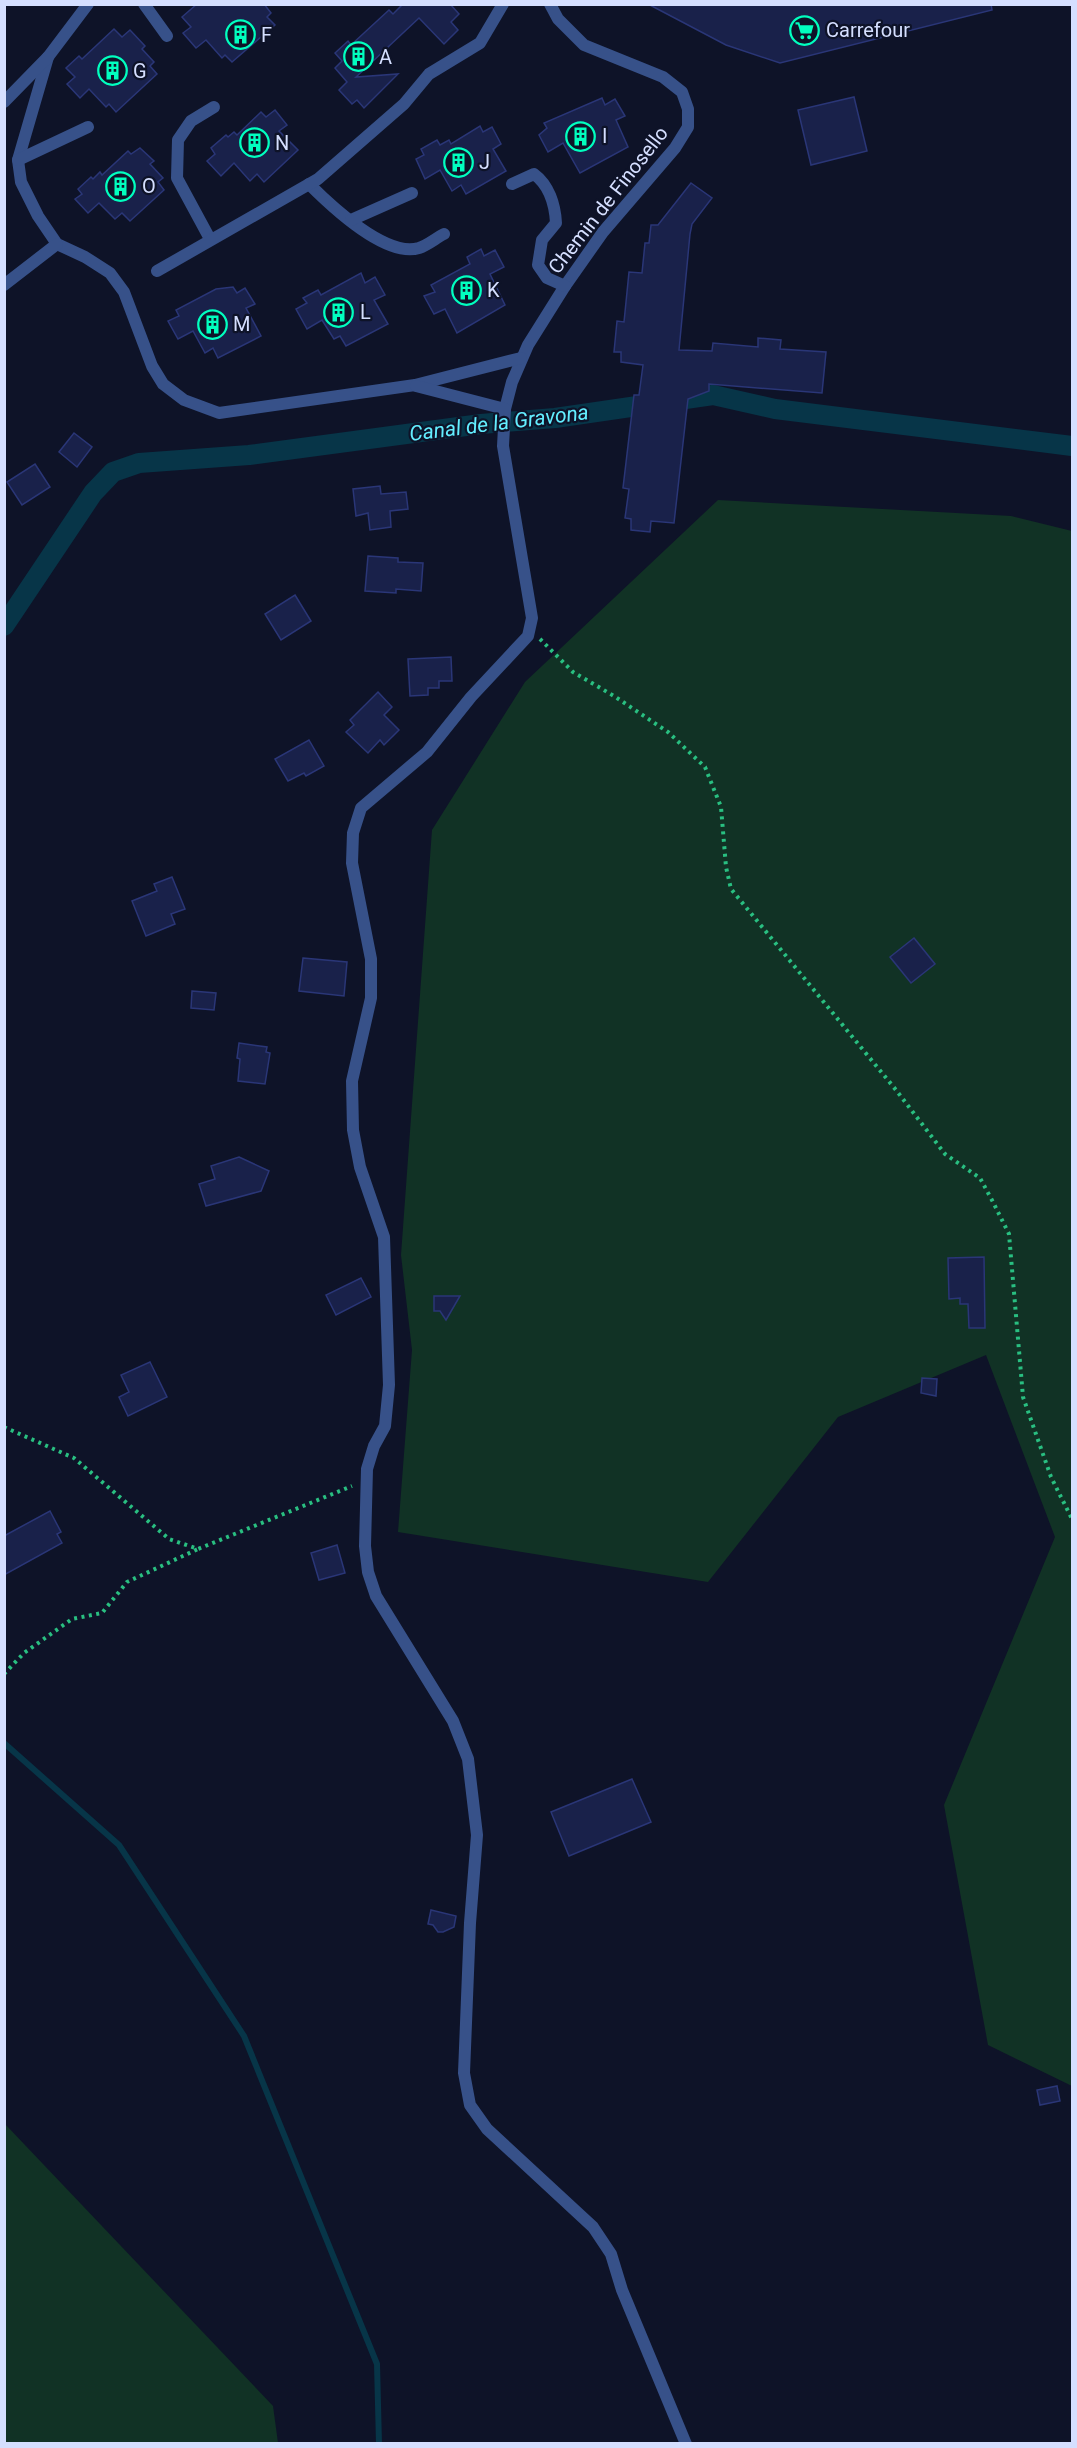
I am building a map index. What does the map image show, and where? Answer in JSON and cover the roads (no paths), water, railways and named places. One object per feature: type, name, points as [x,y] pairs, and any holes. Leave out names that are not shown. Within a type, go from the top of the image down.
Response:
[{"type":"street","points":[[4,102],[48,57],[88,4]]},
{"type":"street","points":[[144,4],[166,36]]},
{"type":"street","points":[[157,271],[309,184],[404,104],[429,74],[480,43],[503,4]]},
{"type":"street","name":"Chemin de Finosello","points":[[550,4],[558,19],[584,45],[663,77],[682,92],[688,109],[688,127],[675,148],[603,232],[565,286],[521,358],[505,409],[503,446],[532,618],[528,636],[471,697],[427,752],[361,808],[353,833],[352,863],[371,959],[371,998],[352,1081],[353,1130],[360,1167],[384,1237],[389,1385],[385,1426],[374,1446],[366,1480],[365,1546],[368,1572],[376,1596],[453,1721],[468,1759],[477,1835],[470,1923],[464,2073],[470,2105],[487,2129],[593,2227],[611,2254],[622,2290],[686,2444]]},
{"type":"street","points":[[48,57],[18,160],[21,182],[38,216],[57,244],[85,257],[110,273],[124,291],[152,366],[163,384],[184,400],[219,413],[415,385],[521,358]]},
{"type":"street","points":[[210,239],[177,178],[178,140],[191,121],[214,107]]},
{"type":"street","points":[[18,160],[88,127]]},
{"type":"street","points":[[512,184],[534,174],[548,190],[555,209],[556,223],[542,240],[538,266],[547,278],[565,286]]},
{"type":"street","points":[[309,184],[330,205],[384,243],[400,249],[419,248],[444,234]]},
{"type":"street","points":[[351,220],[412,193]]},
{"type":"street","points":[[4,285],[57,244]]},
{"type":"street","points":[[415,385],[505,409]]},
{"type":"waterway","name":"Canal de la Gravona","points":[[4,626],[93,493],[113,472],[139,463],[249,455],[481,424],[555,418],[713,395],[775,409],[1072,446]]},
{"type":"waterway","points":[[4,1743],[119,1845],[244,2036],[377,2364],[379,2444]]},
{"type":"place","name":"Carrefour","points":[[805,30]]},
{"type":"place","name":"F","points":[[240,35]]},
{"type":"place","name":"A","points":[[358,57]]},
{"type":"place","name":"G","points":[[112,71]]},
{"type":"place","name":"I","points":[[581,136]]},
{"type":"place","name":"N","points":[[254,143]]},
{"type":"place","name":"J","points":[[458,162]]},
{"type":"place","name":"O","points":[[121,186]]},
{"type":"place","name":"K","points":[[466,290]]},
{"type":"place","name":"L","points":[[339,312]]},
{"type":"place","name":"M","points":[[212,324]]}]
